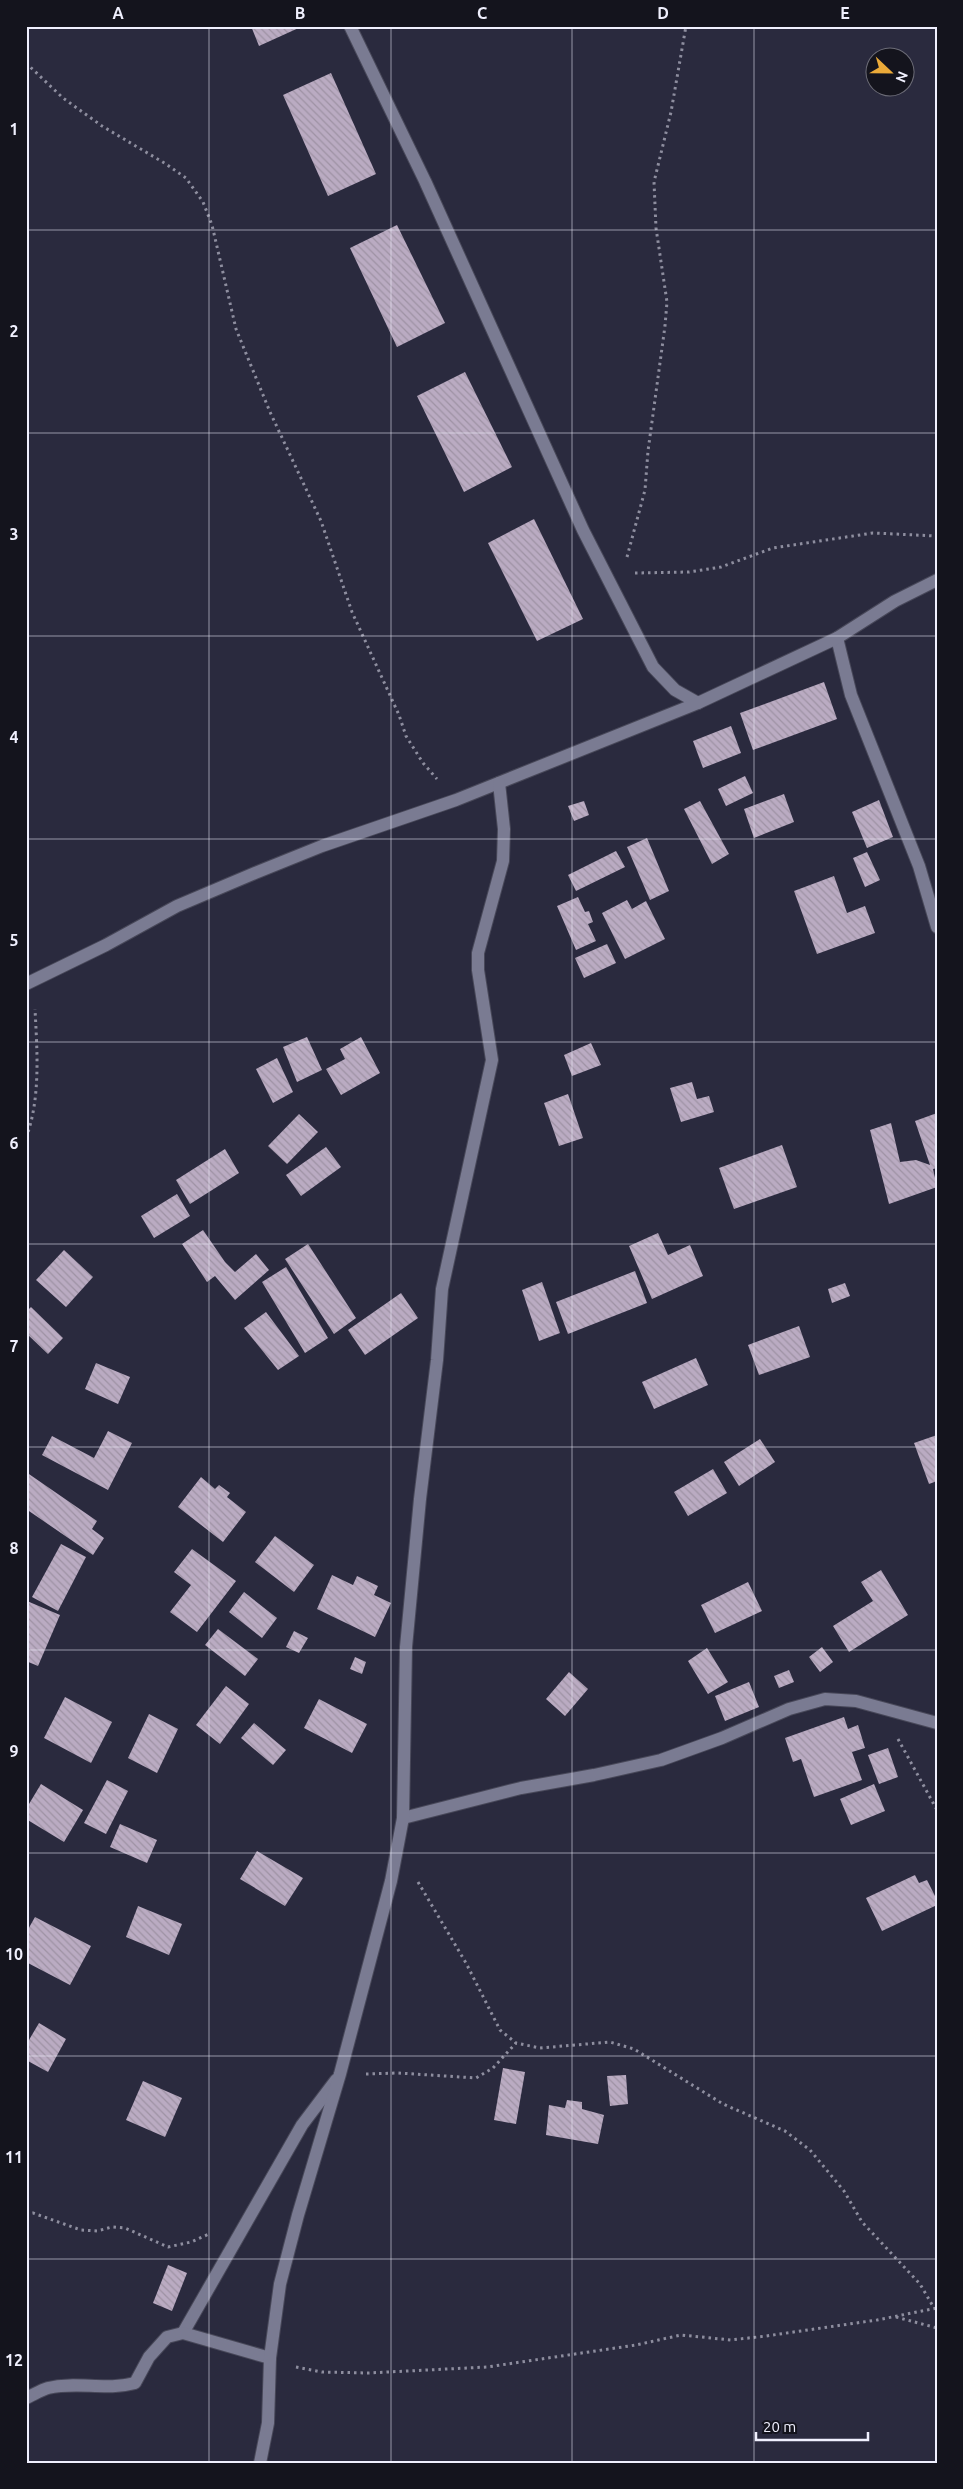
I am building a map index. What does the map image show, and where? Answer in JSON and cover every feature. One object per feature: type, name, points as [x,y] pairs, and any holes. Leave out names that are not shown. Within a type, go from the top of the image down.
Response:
[{"type":"street","points":[[350,26],[425,181],[583,530],[653,667],[675,690],[698,703]]},
{"type":"street","points":[[30,982],[177,906],[322,846],[456,800],[698,703],[837,638],[895,602],[937,580]]},
{"type":"street","points":[[837,638],[851,695],[919,866],[937,927]]},
{"type":"street","points":[[260,2463],[268,2423],[270,2358],[280,2284],[298,2215],[340,2074],[391,1881],[403,1818],[406,1648],[420,1499],[435,1379],[442,1289],[492,1060],[478,970],[478,953],[502,861],[504,829],[499,783]]},
{"type":"street","points":[[403,1818],[521,1788],[594,1775],[661,1760],[722,1738],[789,1709],[826,1699],[856,1701],[937,1723]]},
{"type":"street","points":[[183,2333],[214,2283],[247,2220],[302,2125],[340,2074]]},
{"type":"street","points":[[26,2398],[48,2388],[87,2386],[118,2388],[135,2383],[149,2357],[166,2337],[183,2333],[270,2358]]},
{"type":"path","points":[[624,573],[632,535],[645,490],[648,451],[666,326],[667,302],[656,228],[654,182],[671,112],[686,26]]},
{"type":"path","points":[[26,63],[63,98],[102,126],[186,178],[203,202],[212,225],[236,329],[270,412],[321,522],[352,612],[399,715],[411,746],[423,763],[456,800]]},
{"type":"path","points":[[605,572],[689,572],[721,567],[773,548],[873,533],[937,536]]},
{"type":"path","points":[[26,1138],[31,1125],[37,1064],[30,982]]},
{"type":"path","points":[[881,1708],[937,1810]]},
{"type":"path","points":[[270,2358],[304,2370],[322,2372],[422,2372],[487,2367],[636,2345],[681,2335],[731,2340],[826,2328],[935,2308],[920,2284],[862,2222],[844,2191],[810,2150],[785,2132],[723,2104],[634,2049],[610,2042],[540,2048],[516,2044],[500,2030],[444,1925],[418,1881],[396,1851]]},
{"type":"path","points":[[340,2074],[398,2073],[476,2078],[493,2068],[516,2044]]},
{"type":"path","points":[[26,2214],[33,2213],[81,2230],[97,2232],[112,2227],[125,2228],[168,2247],[191,2242],[247,2220]]},
{"type":"path","points":[[893,2316],[937,2328]]},
{"type":"building","points":[[251,26],[303,26],[259,46]]},
{"type":"building","points":[[331,73],[376,174],[328,196],[283,95]]},
{"type":"building","points":[[397,225],[445,323],[397,347],[350,248]]},
{"type":"building","points":[[465,372],[512,467],[464,492],[417,396]]},
{"type":"building","points":[[534,519],[583,619],[537,641],[488,543]]},
{"type":"building","points":[[824,682],[837,719],[753,750],[740,713]]},
{"type":"building","points":[[731,726],[741,753],[703,768],[693,741]]},
{"type":"building","points":[[745,776],[753,793],[726,806],[718,789]]},
{"type":"building","points":[[784,794],[794,822],[754,838],[744,809]]},
{"type":"building","points":[[879,800],[893,837],[867,848],[852,812]]},
{"type":"building","points":[[584,801],[589,815],[574,821],[568,806]]},
{"type":"building","points":[[700,801],[729,854],[712,864],[684,809]]},
{"type":"building","points":[[647,838],[669,891],[650,900],[627,847]]},
{"type":"building","points":[[616,851],[625,867],[576,891],[568,875]]},
{"type":"building","points":[[867,852],[880,880],[865,887],[853,858]]},
{"type":"building","points":[[834,876],[847,913],[865,906],[875,933],[817,954],[794,891]]},
{"type":"building","points":[[578,897],[585,912],[589,911],[593,922],[588,924],[596,941],[576,950],[557,906]]},
{"type":"building","points":[[627,900],[632,909],[646,901],[665,939],[625,959],[602,913]]},
{"type":"building","points":[[607,944],[616,963],[584,978],[575,958]]},
{"type":"building","points":[[307,1037],[322,1070],[297,1082],[283,1047]]},
{"type":"building","points":[[361,1037],[380,1073],[341,1095],[326,1069],[345,1059],[340,1049]]},
{"type":"building","points":[[591,1043],[601,1065],[572,1076],[564,1055]]},
{"type":"building","points":[[277,1058],[293,1092],[273,1103],[256,1069]]},
{"type":"building","points":[[692,1082],[697,1099],[709,1096],[714,1112],[681,1122],[670,1088]]},
{"type":"building","points":[[568,1094],[583,1138],[559,1146],[544,1103]]},
{"type":"building","points":[[937,1113],[937,1168],[933,1169],[937,1187],[889,1204],[870,1130],[891,1123],[900,1162],[916,1160],[930,1165],[915,1121]]},
{"type":"building","points":[[299,1114],[318,1132],[287,1164],[268,1146]]},
{"type":"building","points":[[782,1145],[797,1187],[734,1209],[719,1168]]},
{"type":"building","points":[[326,1147],[341,1167],[301,1196],[286,1175]]},
{"type":"building","points":[[225,1149],[239,1173],[190,1204],[176,1180]]},
{"type":"building","points":[[177,1194],[190,1216],[154,1238],[141,1216]]},
{"type":"building","points":[[203,1230],[225,1262],[235,1272],[256,1254],[269,1270],[235,1300],[215,1276],[207,1282],[182,1244]]},
{"type":"building","points":[[658,1233],[668,1255],[690,1245],[703,1276],[652,1299],[629,1246]]},
{"type":"building","points":[[308,1244],[356,1318],[334,1334],[285,1259]]},
{"type":"building","points":[[64,1250],[93,1277],[66,1307],[36,1280]]},
{"type":"building","points":[[286,1267],[328,1338],[305,1353],[262,1282]]},
{"type":"building","points":[[635,1271],[647,1303],[568,1334],[556,1302]]},
{"type":"building","points":[[542,1282],[560,1333],[539,1341],[522,1290]]},
{"type":"building","points":[[845,1283],[850,1296],[832,1303],[828,1289]]},
{"type":"building","points":[[401,1293],[418,1318],[365,1355],[348,1330]]},
{"type":"building","points":[[31,1307],[63,1338],[48,1354],[26,1333],[26,1312]]},
{"type":"building","points":[[266,1312],[299,1356],[278,1370],[244,1328]]},
{"type":"building","points":[[799,1326],[810,1357],[759,1375],[748,1345]]},
{"type":"building","points":[[696,1358],[708,1385],[654,1409],[642,1382]]},
{"type":"building","points":[[96,1363],[130,1377],[118,1404],[85,1389]]},
{"type":"building","points":[[108,1431],[132,1443],[108,1490],[42,1455],[52,1436],[94,1458]]},
{"type":"building","points":[[937,1435],[937,1481],[929,1484],[914,1443]]},
{"type":"building","points":[[760,1439],[775,1462],[739,1486],[724,1462]]},
{"type":"building","points":[[713,1469],[727,1493],[688,1516],[674,1492]]},
{"type":"building","points":[[26,1472],[97,1521],[92,1529],[104,1538],[93,1555],[26,1509]]},
{"type":"building","points":[[201,1477],[215,1489],[219,1485],[230,1493],[227,1497],[246,1512],[223,1542],[178,1507]]},
{"type":"building","points":[[275,1536],[314,1565],[294,1592],[255,1562]]},
{"type":"building","points":[[61,1544],[86,1557],[58,1611],[32,1597]]},
{"type":"building","points":[[192,1549],[236,1581],[197,1632],[170,1612],[191,1585],[174,1572]]},
{"type":"building","points":[[881,1570],[908,1615],[849,1652],[833,1626],[873,1601],[861,1582]]},
{"type":"building","points":[[332,1575],[353,1585],[357,1576],[378,1586],[374,1595],[391,1603],[375,1637],[317,1609]]},
{"type":"building","points":[[748,1582],[762,1611],[715,1633],[701,1605]]},
{"type":"building","points":[[244,1592],[277,1618],[262,1638],[229,1612]]},
{"type":"building","points":[[27,1601],[60,1615],[38,1666],[26,1661]]},
{"type":"building","points":[[218,1629],[258,1659],[245,1676],[205,1645]]},
{"type":"building","points":[[294,1631],[308,1638],[299,1653],[286,1647]]},
{"type":"building","points":[[822,1647],[833,1662],[820,1672],[809,1657]]},
{"type":"building","points":[[707,1648],[728,1682],[708,1694],[688,1661]]},
{"type":"building","points":[[355,1657],[366,1662],[362,1674],[350,1669]]},
{"type":"building","points":[[789,1670],[794,1682],[779,1688],[774,1676]]},
{"type":"building","points":[[569,1672],[588,1689],[565,1716],[546,1699]]},
{"type":"building","points":[[749,1682],[759,1707],[725,1721],[715,1696]]},
{"type":"building","points":[[226,1686],[249,1704],[220,1744],[196,1725]]},
{"type":"building","points":[[65,1697],[112,1722],[91,1763],[44,1738]]},
{"type":"building","points":[[319,1699],[367,1724],[352,1753],[304,1728]]},
{"type":"building","points":[[149,1714],[178,1729],[157,1773],[128,1758]]},
{"type":"building","points":[[844,1717],[848,1729],[858,1725],[865,1748],[852,1752],[862,1780],[814,1797],[801,1759],[793,1762],[785,1738]]},
{"type":"building","points":[[254,1723],[286,1750],[273,1765],[241,1738]]},
{"type":"building","points":[[888,1748],[898,1777],[879,1784],[868,1755]]},
{"type":"building","points":[[107,1780],[128,1791],[106,1834],[84,1823]]},
{"type":"building","points":[[41,1784],[83,1810],[64,1842],[26,1819],[26,1809]]},
{"type":"building","points":[[874,1784],[885,1811],[851,1825],[840,1799]]},
{"type":"building","points":[[120,1824],[157,1840],[147,1863],[110,1847]]},
{"type":"building","points":[[257,1851],[303,1878],[285,1906],[240,1879]]},
{"type":"building","points":[[915,1875],[919,1883],[927,1880],[937,1900],[937,1905],[882,1931],[866,1898]]},
{"type":"building","points":[[138,1906],[182,1924],[169,1955],[126,1937]]},
{"type":"building","points":[[35,1917],[91,1946],[70,1985],[26,1962],[26,1933]]},
{"type":"building","points":[[39,2023],[66,2039],[48,2072],[26,2060],[26,2045]]},
{"type":"building","points":[[503,2068],[525,2072],[516,2124],[494,2120]]},
{"type":"building","points":[[626,2075],[628,2104],[610,2106],[607,2076]]},
{"type":"building","points":[[143,2081],[182,2098],[165,2137],[126,2120]]},
{"type":"building","points":[[567,2100],[582,2102],[582,2109],[604,2115],[598,2144],[546,2135],[549,2105],[565,2108]]},
{"type":"building","points":[[168,2265],[187,2273],[172,2311],[153,2303]]}]
